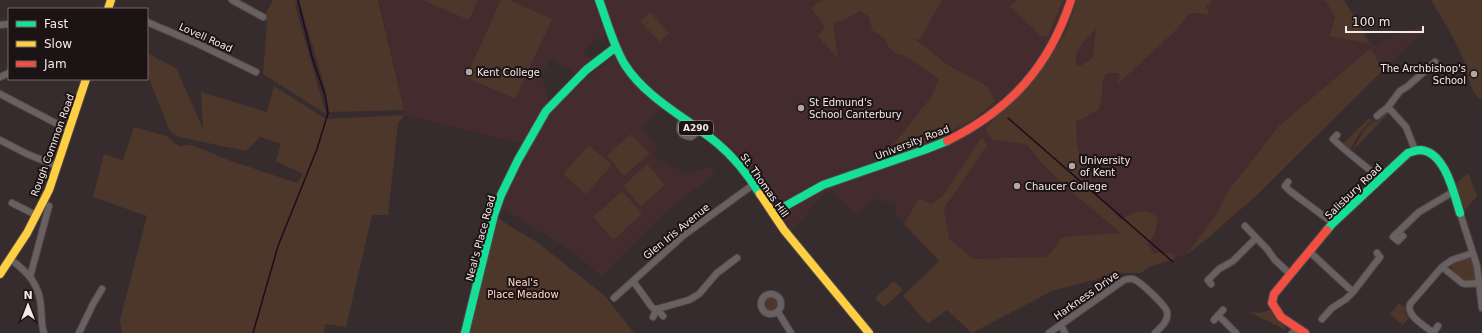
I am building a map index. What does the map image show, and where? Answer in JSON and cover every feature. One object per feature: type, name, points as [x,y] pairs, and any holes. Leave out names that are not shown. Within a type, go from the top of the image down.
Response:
[{"type":"street","points":[[232,0],[263,17]]},
{"type":"street","name":"A290","points":[[599,0],[616,47]]},
{"type":"street","name":"University Road","points":[[773,213],[823,185],[942,143],[993,114],[1014,95],[1040,66],[1060,30],[1071,0]]},
{"type":"street","name":"Lovell Road","points":[[148,22],[196,43],[256,72]]},
{"type":"street","name":"St. Thomas Hill","points":[[616,47],[625,65],[639,83],[665,106],[724,148],[741,167],[784,230],[869,333]]},
{"type":"street","name":"Neal's Place Road","points":[[465,333],[494,215],[509,177],[546,111],[581,74],[616,47]]},
{"type":"street","points":[[1377,116],[1388,107],[1400,92],[1435,62]]},
{"type":"street","name":"Rough Common Road","points":[[0,274],[27,233],[49,190],[86,80]]},
{"type":"street","points":[[0,94],[69,130]]},
{"type":"street","points":[[1388,107],[1406,127],[1415,150],[1427,150],[1438,159],[1444,168],[1461,214],[1462,227],[1477,266],[1482,308]]},
{"type":"street","points":[[683,118],[679,129],[683,135],[691,138],[700,130]]},
{"type":"street","name":"Neal's Place Road","points":[[522,140],[529,137],[535,131]]},
{"type":"street","points":[[1337,135],[1333,139],[1366,166],[1380,180]]},
{"type":"street","points":[[0,140],[27,154],[57,166]]},
{"type":"street","name":"Salisbury Road","points":[[1305,333],[1294,331],[1278,314],[1272,303],[1274,294],[1333,223],[1408,153],[1415,150]]},
{"type":"street","points":[[1288,182],[1285,186],[1290,191],[1333,223]]},
{"type":"street","name":"Glen Iris Avenue","points":[[614,298],[684,235],[754,184]]},
{"type":"street","points":[[1403,236],[1398,241],[1393,238],[1420,212],[1453,192]]},
{"type":"street","points":[[12,203],[44,221]]},
{"type":"street","name":"Rough Common Road","points":[[30,277],[49,206]]},
{"type":"street","points":[[1245,226],[1267,248],[1279,265],[1290,274]]},
{"type":"street","points":[[1211,284],[1208,280],[1213,274],[1233,261],[1256,238]]},
{"type":"street","points":[[1310,252],[1353,292]]},
{"type":"street","points":[[1322,319],[1332,308],[1346,299],[1353,292],[1380,257],[1377,253]]},
{"type":"street","points":[[1438,326],[1433,333],[1411,315],[1409,312],[1409,307],[1412,300],[1442,267],[1452,260],[1473,253]]},
{"type":"street","points":[[727,256],[731,262]]},
{"type":"street","points":[[653,317],[657,309],[689,300],[699,294],[713,277],[737,258]]},
{"type":"street","points":[[10,259],[21,267],[30,277],[38,290],[44,333]]},
{"type":"street","points":[[1442,267],[1462,283],[1479,283]]},
{"type":"street","name":"Harkness Drive","points":[[1050,333],[1124,280],[1130,278],[1138,281],[1166,308],[1166,323],[1156,333]]},
{"type":"street","points":[[633,281],[651,306],[657,309],[663,316]]},
{"type":"street","points":[[79,333],[92,304],[102,290]]},
{"type":"street","points":[[1223,310],[1216,317],[1236,333]]},
{"type":"street","points":[[778,312],[791,333]]},
{"type":"street","points":[[1061,325],[1065,333]]},
{"type":"shaded area","name":"Kent College","points":[[379,0],[595,0],[603,20],[605,42],[598,38],[583,51],[593,62],[578,76],[571,69],[551,59],[541,76],[550,104],[526,140],[514,142],[405,115]]},
{"type":"shaded area","name":"University of Kent","points":[[604,0],[1344,0],[1374,46],[1402,33],[1424,26],[1425,29],[1258,194],[1208,238],[1186,255],[1152,266],[1140,273],[1119,273],[1052,291],[972,333],[947,310],[928,324],[903,296],[939,261],[896,215],[896,204],[874,199],[856,214],[837,196],[827,192],[820,198],[792,231],[748,166],[730,146],[722,139],[665,102],[639,78],[631,67],[618,43]]},
{"type":"shaded area","points":[[615,55],[632,81],[663,109],[642,126],[658,150],[652,155],[686,174],[710,166],[715,174],[663,214],[601,277],[577,254],[501,208],[512,181],[547,115],[564,98]]},
{"type":"green space","points":[[273,0],[297,0],[295,5],[326,114],[263,74],[267,23],[264,16]]},
{"type":"green space","points":[[299,0],[378,0],[404,110],[329,112],[326,91]]},
{"type":"green space","points":[[422,0],[478,0],[469,20]]},
{"type":"green space","points":[[501,0],[509,0],[552,19],[515,99],[466,77]]},
{"type":"green space","points":[[824,0],[942,0],[919,40],[912,37],[948,65],[987,86],[995,101],[973,120],[915,148],[892,155],[892,146],[932,96],[939,79],[904,55],[895,53],[889,48],[885,39],[872,30],[869,17],[860,11],[844,20],[833,23],[838,58],[818,37],[825,27],[811,8],[818,2]]},
{"type":"green space","points":[[1017,0],[1063,0],[1048,36],[1042,37],[1010,6]]},
{"type":"green space","points":[[1077,0],[1213,0],[1206,7],[1209,11],[1207,15],[1190,13],[1176,30],[1118,84],[1120,73],[1107,73],[1102,82],[1102,95],[1099,109],[1076,121],[1077,145],[1080,157],[1082,179],[1121,219],[1131,214],[1145,211],[1154,215],[1158,219],[1155,233],[1148,245],[1154,254],[1159,252],[1175,254],[1174,259],[1152,266],[1140,273],[1119,273],[1052,291],[972,333],[947,310],[928,324],[903,296],[939,261],[904,224],[919,198],[931,204],[942,197],[982,137],[987,146],[944,208],[949,239],[974,259],[1047,257],[1062,238],[1069,236],[1121,233],[1074,194],[1044,166],[1027,145],[992,140],[985,129],[1048,59],[1067,30]],"holes":[[[1096,29],[1093,57],[1080,66],[1076,65],[1079,49]]]},
{"type":"green space","points":[[1323,0],[1344,0],[1370,44],[1330,36],[1335,17],[1327,3]]},
{"type":"green space","name":"The Archbishop's School","points":[[1431,0],[1482,0],[1482,99],[1475,94],[1459,49]]},
{"type":"green space","points":[[650,12],[669,33],[660,42],[640,21]]},
{"type":"green space","points":[[1371,48],[1376,59],[1385,68],[1258,194],[1208,238],[1186,255],[1217,214],[1226,194],[1279,126]]},
{"type":"green space","points":[[148,54],[176,68],[203,129],[201,92],[267,112],[274,86],[326,119],[405,115],[398,123],[388,215],[372,215],[346,327],[325,324],[324,333],[122,333],[120,320],[147,216],[93,197],[104,154],[123,161],[134,127],[166,136],[179,146],[192,145],[228,160],[297,183],[303,174],[276,161],[281,144],[260,137],[246,151],[179,137],[170,131],[148,76]]},
{"type":"green space","points":[[1385,112],[1389,113],[1352,151],[1364,130],[1374,120],[1376,122]]},
{"type":"green space","points":[[1369,118],[1372,120],[1361,131],[1350,150],[1343,144]]},
{"type":"green space","points":[[631,134],[649,154],[624,176],[607,155]]},
{"type":"green space","points":[[589,145],[612,165],[586,194],[563,174]]},
{"type":"green space","points":[[647,164],[665,185],[641,206],[623,186]]},
{"type":"green space","points":[[1468,173],[1477,196],[1465,210],[1455,184]]},
{"type":"green space","points":[[622,191],[642,214],[613,240],[593,217]]},
{"type":"green space","name":"Neal's Place Meadow","points":[[494,215],[537,242],[605,296],[634,333],[465,333]]},
{"type":"green space","points":[[1467,258],[1471,259],[1475,266],[1476,277],[1468,281],[1455,275],[1452,268],[1452,264],[1455,262]]},
{"type":"green space","points":[[894,281],[903,290],[884,307],[875,298]]},
{"type":"green space","points":[[771,296],[778,301],[779,304],[774,311],[771,312],[764,307],[763,304],[768,297]]},
{"type":"green space","points":[[1399,303],[1405,307],[1405,312],[1409,318],[1403,325],[1390,314]]},
{"type":"green space","points":[[1270,310],[1284,325],[1286,330],[1249,312],[1260,313]]},
{"type":"waterway","points":[[253,333],[278,246],[317,149],[328,113],[325,95],[312,57],[298,0]]},
{"type":"waterway","points":[[1008,118],[1173,262]]},
{"type":"traffic: fast","points":[[599,0],[617,49],[625,65],[634,77],[656,98],[723,148],[751,180],[760,194]]},
{"type":"traffic: fast","points":[[465,333],[494,215],[501,195],[518,160],[546,111],[586,70],[616,47]]},
{"type":"traffic: fast","points":[[773,213],[823,185],[947,141]]},
{"type":"traffic: fast","points":[[1327,230],[1408,153],[1418,150],[1429,152],[1442,165],[1451,185],[1460,213]]},
{"type":"traffic: slow","points":[[108,8],[111,0]]},
{"type":"traffic: slow","points":[[0,274],[27,233],[49,190],[86,80]]},
{"type":"traffic: slow","points":[[760,194],[784,230],[869,333]]},
{"type":"traffic: jam","points":[[947,141],[970,129],[990,115],[1024,84],[1039,66],[1051,46],[1062,24],[1071,0]]},
{"type":"traffic: jam","points":[[1305,333],[1281,317],[1272,303],[1274,294],[1327,230]]},
{"type":"place","name":"Kent College","points":[[469,72]]},
{"type":"place","name":"The Archbishop's School","points":[[1474,74]]},
{"type":"place","name":"St Edmund's School Canterbury","points":[[801,108]]},
{"type":"place","name":"University of Kent","points":[[1072,166]]},
{"type":"place","name":"Chaucer College","points":[[1017,186]]}]
